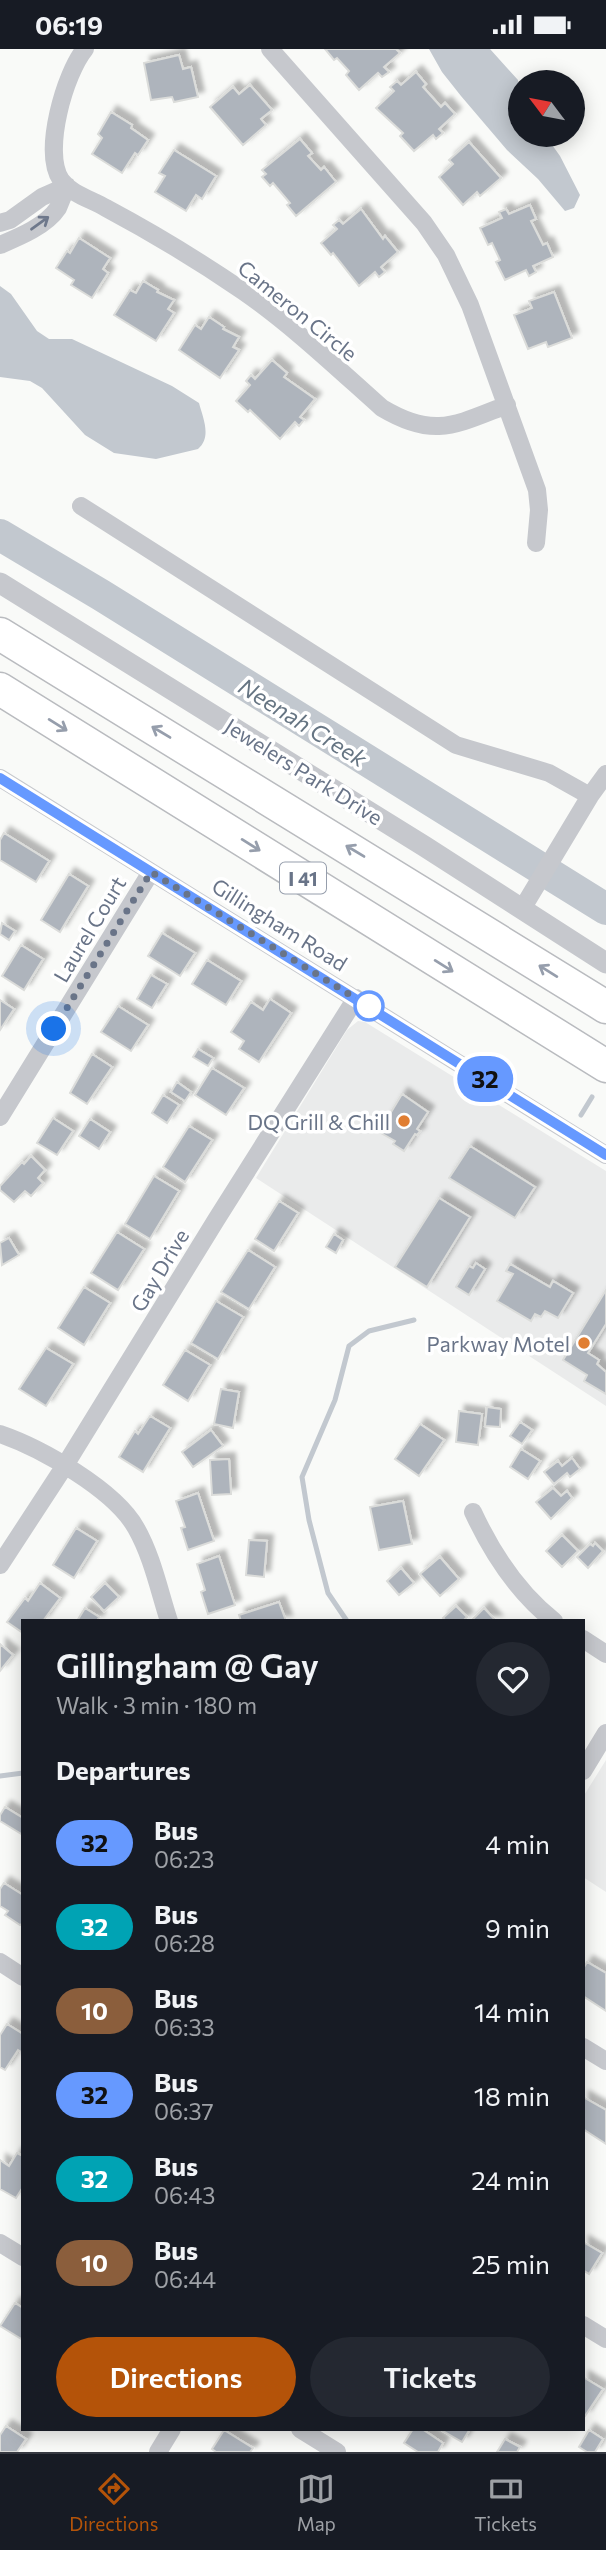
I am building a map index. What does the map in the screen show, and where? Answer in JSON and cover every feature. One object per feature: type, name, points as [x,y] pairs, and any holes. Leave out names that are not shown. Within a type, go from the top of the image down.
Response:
[{"type":"highway","name":"I 41","points":[[0,633],[606,1007]]},
{"type":"highway","name":"I 41","points":[[0,688],[606,1066]]},
{"type":"street","points":[[67,186],[57,171],[54,153],[56,131],[71,73],[85,49]]},
{"type":"street","points":[[270,49],[424,223],[446,255],[470,305],[537,490],[539,510],[536,543]]},
{"type":"street","points":[[0,223],[42,197],[67,186]]},
{"type":"street","points":[[0,245],[30,230],[57,209],[67,186]]},
{"type":"street","name":"Cameron Circle","points":[[67,186],[128,220],[246,293],[382,408],[400,419],[422,426],[447,426],[507,405]]},
{"type":"street","points":[[81,506],[456,745],[549,773],[590,796]]},
{"type":"street","name":"Jewelers Park Drive","points":[[0,583],[527,900],[606,963]]},
{"type":"street","points":[[527,900],[606,774]]},
{"type":"street","name":"Gillingham Road","points":[[0,778],[606,1155]]},
{"type":"street","name":"Laurel Court","points":[[0,1117],[151,872]]},
{"type":"street","name":"Gay Drive","points":[[0,1565],[356,998]]},
{"type":"street","points":[[0,1434],[34,1449],[107,1495],[132,1521],[146,1551],[168,1619]]},
{"type":"street","points":[[473,1512],[486,1540],[519,1587],[552,1619]]},
{"type":"street","points":[[585,1640],[606,1654]]},
{"type":"street","points":[[585,1768],[606,1733]]},
{"type":"street","points":[[0,1962],[21,1976]]},
{"type":"street","points":[[585,2048],[606,2061]]},
{"type":"street","points":[[0,2243],[21,2256]]},
{"type":"street","points":[[585,2326],[606,2339]]},
{"type":"street","points":[[158,2452],[171,2431]]},
{"type":"street","points":[[303,2431],[337,2452]]},
{"type":"shaded area","points":[[429,49],[490,49],[509,70],[508,147],[554,147],[580,195],[574,208],[565,211],[538,179],[507,150],[442,72]]},
{"type":"shaded area","points":[[0,286],[11,294],[37,331],[49,339],[72,339],[172,386],[199,403],[206,433],[198,449],[156,459],[114,453],[85,435],[42,388],[30,381],[0,377]]},
{"type":"shaded area","points":[[0,524],[80,570],[78,582],[61,580],[0,545]]},
{"type":"shaded area","points":[[358,1021],[365,1022],[606,1171],[606,1406],[256,1178],[347,1030]]},
{"type":"shaded area","points":[[606,1760],[606,1892],[585,1878],[585,1794]]},
{"type":"building","points":[[325,49],[396,49],[400,53],[384,67],[389,72],[382,77],[378,73],[359,90],[346,75],[349,71]]},
{"type":"building","points":[[179,55],[183,69],[191,67],[198,97],[174,102],[172,97],[151,100],[144,63]]},
{"type":"building","points":[[416,72],[426,84],[423,87],[441,107],[445,103],[455,114],[439,129],[443,133],[436,139],[433,135],[414,151],[400,136],[403,133],[376,108],[394,91],[390,87],[397,81],[401,85]]},
{"type":"building","points":[[250,85],[272,110],[261,119],[266,125],[243,145],[210,107],[233,87],[239,94]]},
{"type":"building","points":[[111,112],[132,125],[131,128],[148,140],[138,155],[135,153],[122,173],[92,154],[102,138],[98,134]]},
{"type":"building","points":[[300,139],[312,153],[308,156],[321,170],[324,167],[336,182],[296,216],[287,205],[290,203],[273,183],[270,186],[262,177],[266,174],[262,170]]},
{"type":"building","points":[[469,142],[501,178],[480,196],[477,192],[463,205],[439,177],[453,164],[449,160]]},
{"type":"building","points":[[174,150],[216,176],[202,199],[196,195],[186,211],[155,192],[165,176],[159,173]]},
{"type":"building","points":[[530,205],[536,219],[531,221],[543,245],[547,243],[553,257],[533,266],[536,272],[529,276],[526,270],[505,280],[496,262],[500,260],[492,243],[488,245],[480,228],[502,218],[499,212],[506,209],[509,214]]},
{"type":"building","points":[[361,209],[383,239],[385,236],[398,252],[381,267],[385,272],[379,277],[375,272],[359,286],[333,253],[331,255],[321,243],[337,229],[333,225],[339,220],[343,224]]},
{"type":"building","points":[[79,238],[110,258],[103,269],[108,273],[92,298],[71,285],[74,280],[56,268]]},
{"type":"building","points":[[143,281],[174,300],[168,309],[174,313],[156,341],[114,315],[130,290],[136,293]]},
{"type":"building","points":[[554,292],[572,338],[548,347],[546,342],[528,349],[514,315],[532,308],[529,301]]},
{"type":"building","points":[[209,317],[224,327],[223,329],[239,337],[233,347],[239,350],[220,378],[179,350],[195,325],[201,329]]},
{"type":"building","points":[[272,360],[287,373],[284,377],[315,399],[300,417],[304,420],[299,426],[295,422],[280,439],[250,410],[248,412],[236,401],[250,385],[246,381],[251,375],[255,379]]},
{"type":"building","points":[[4,833],[49,861],[36,882],[0,860],[0,840]]},
{"type":"building","points":[[69,874],[88,886],[60,932],[41,920]]},
{"type":"building","points":[[2,923],[15,931],[9,940],[0,934]]},
{"type":"building","points":[[162,933],[195,953],[180,976],[148,956]]},
{"type":"building","points":[[21,945],[43,959],[24,990],[2,976]]},
{"type":"building","points":[[207,960],[241,981],[226,1005],[192,984]]},
{"type":"building","points":[[151,975],[167,984],[152,1008],[137,999]]},
{"type":"building","points":[[270,999],[291,1013],[259,1062],[239,1049],[244,1041],[231,1032],[251,1002],[263,1010]]},
{"type":"building","points":[[0,1000],[14,1009],[0,1030]]},
{"type":"building","points":[[118,1006],[148,1025],[131,1051],[101,1032]]},
{"type":"building","points":[[198,1049],[213,1058],[208,1066],[193,1057]]},
{"type":"building","points":[[92,1054],[112,1067],[87,1104],[70,1093]]},
{"type":"building","points":[[212,1068],[244,1088],[226,1115],[195,1095]]},
{"type":"building","points":[[177,1082],[191,1092],[185,1101],[171,1092]]},
{"type":"building","name":"DQ Grill & Chill","points":[[402,1094],[428,1112],[417,1129],[420,1131],[404,1151],[393,1144],[395,1141],[379,1132]]},
{"type":"building","points":[[163,1095],[179,1105],[167,1123],[152,1113]]},
{"type":"building","points":[[53,1118],[73,1131],[57,1155],[37,1143]]},
{"type":"building","points":[[90,1119],[110,1132],[99,1149],[79,1136]]},
{"type":"building","points":[[189,1126],[212,1140],[185,1182],[163,1167]]},
{"type":"building","points":[[470,1146],[535,1187],[515,1218],[449,1178]]},
{"type":"building","points":[[31,1156],[45,1170],[38,1178],[43,1183],[31,1196],[25,1191],[14,1202],[0,1190],[0,1186]]},
{"type":"building","points":[[154,1176],[179,1191],[150,1239],[125,1224]]},
{"type":"building","points":[[439,1198],[470,1217],[427,1287],[395,1267]]},
{"type":"building","points":[[279,1201],[298,1213],[274,1251],[255,1239]]},
{"type":"building","points":[[117,1232],[144,1249],[118,1290],[91,1273]]},
{"type":"building","points":[[334,1234],[343,1240],[336,1253],[326,1247]]},
{"type":"building","points":[[9,1238],[19,1255],[2,1265],[0,1243]]},
{"type":"building","points":[[248,1250],[275,1267],[249,1309],[221,1292]]},
{"type":"building","points":[[476,1263],[485,1269],[469,1295],[456,1287],[469,1266],[473,1268]]},
{"type":"building","points":[[510,1264],[550,1287],[553,1281],[573,1293],[558,1318],[545,1311],[541,1317],[535,1314],[531,1321],[497,1301],[513,1274],[506,1271]]},
{"type":"building","points":[[84,1287],[110,1303],[84,1345],[58,1328]]},
{"type":"building","name":"Parkway Motel","points":[[606,1290],[606,1324],[588,1353],[599,1360],[597,1364],[606,1372],[606,1394],[584,1381],[587,1375],[563,1360]]},
{"type":"building","points":[[216,1301],[243,1317],[218,1359],[191,1343]]},
{"type":"building","points":[[46,1348],[73,1364],[46,1406],[19,1389]]},
{"type":"building","points":[[185,1350],[210,1365],[188,1401],[163,1385]]},
{"type":"building","points":[[221,1389],[239,1392],[233,1428],[214,1424]]},
{"type":"building","points":[[487,1407],[501,1409],[500,1427],[485,1426]]},
{"type":"building","points":[[459,1411],[482,1414],[478,1445],[456,1442]]},
{"type":"building","points":[[150,1416],[170,1428],[143,1472],[119,1457],[135,1431],[138,1434]]},
{"type":"building","points":[[520,1422],[532,1430],[522,1444],[510,1436]]},
{"type":"building","points":[[420,1424],[444,1440],[419,1476],[395,1459]]},
{"type":"building","points":[[211,1430],[223,1446],[193,1467],[182,1452]]},
{"type":"building","points":[[521,1449],[540,1461],[528,1479],[510,1467]]},
{"type":"building","points":[[572,1458],[580,1469],[570,1477],[567,1473],[554,1484],[544,1472],[558,1461],[562,1466]]},
{"type":"building","points":[[229,1459],[231,1494],[212,1495],[210,1460]]},
{"type":"building","points":[[553,1488],[561,1496],[567,1491],[572,1498],[551,1519],[536,1502]]},
{"type":"building","points":[[198,1493],[214,1541],[188,1550],[181,1528],[185,1527],[176,1501]]},
{"type":"building","points":[[403,1501],[412,1544],[379,1550],[370,1507]]},
{"type":"building","points":[[76,1528],[97,1541],[74,1578],[53,1565]]},
{"type":"building","points":[[562,1535],[578,1551],[562,1567],[546,1551]]},
{"type":"building","points":[[249,1540],[267,1541],[264,1577],[246,1575]]},
{"type":"building","points":[[595,1543],[603,1551],[588,1568],[577,1557],[590,1544],[593,1546]]},
{"type":"building","points":[[219,1556],[235,1605],[208,1614],[201,1592],[205,1590],[197,1564]]},
{"type":"building","points":[[440,1557],[459,1579],[440,1596],[420,1574]]},
{"type":"building","points":[[401,1568],[414,1583],[399,1595],[387,1581]]},
{"type":"building","points":[[40,1583],[60,1598],[44,1619],[21,1619],[21,1632],[7,1622],[25,1598],[28,1601]]},
{"type":"building","points":[[105,1583],[119,1597],[104,1611],[91,1597]]},
{"type":"building","points":[[279,1602],[285,1619],[240,1619],[239,1615]]},
{"type":"building","points":[[456,1606],[467,1617],[465,1619],[443,1618]]},
{"type":"building","points":[[85,1608],[99,1617],[98,1619],[78,1619]]},
{"type":"building","points":[[484,1608],[494,1619],[473,1619]]},
{"type":"building","points":[[0,1644],[13,1655],[0,1671]]},
{"type":"building","points":[[5,1807],[21,1817],[21,1834],[0,1821]]},
{"type":"building","points":[[4,1883],[21,1894],[20,1925],[5,1915],[8,1911],[0,1906],[0,1889]]},
{"type":"building","points":[[587,1962],[606,1973],[606,2011],[585,1997]]},
{"type":"building","points":[[7,2024],[21,2033],[21,2052],[18,2050],[5,2070],[0,2067],[0,2035]]},
{"type":"building","points":[[585,2098],[606,2110],[606,2144],[585,2130]]},
{"type":"building","points":[[17,2153],[21,2155],[21,2190],[16,2198],[0,2189],[0,2160],[9,2166]]},
{"type":"building","points":[[585,2243],[602,2253],[589,2274],[585,2271]]},
{"type":"building","points":[[15,2303],[21,2307],[21,2339],[0,2326]]},
{"type":"building","points":[[585,2378],[603,2389],[585,2416]]},
{"type":"building","points":[[6,2426],[26,2439],[17,2452],[0,2452],[0,2435]]},
{"type":"building","points":[[589,2430],[603,2439],[595,2452],[587,2452],[579,2447]]},
{"type":"building","points":[[223,2431],[253,2448],[250,2452],[216,2452],[212,2449]]},
{"type":"building","points":[[412,2431],[425,2431],[443,2443],[438,2452],[418,2452],[404,2443]]},
{"type":"building","points":[[443,2431],[469,2431],[462,2442]]},
{"type":"building","points":[[505,2439],[520,2447],[517,2452],[497,2452]]},
{"type":"waterway","name":"Neenah Creek","points":[[0,535],[606,909]]},
{"type":"waterway","points":[[581,1115],[592,1097]]},
{"type":"waterway","points":[[346,1619],[328,1593],[309,1520],[302,1477],[335,1400],[349,1346],[369,1331],[414,1320]]},
{"type":"waterway","points":[[0,1776],[21,1773]]},
{"type":"bus line","name":"32","points":[[0,778],[606,1155]]},
{"type":"place","name":"DQ Grill & Chill","points":[[404,1121]]},
{"type":"place","name":"Parkway Motel","points":[[584,1343]]},
{"type":"route","points":[[54,1029],[151,872],[378,1012],[369,1006]]}]
